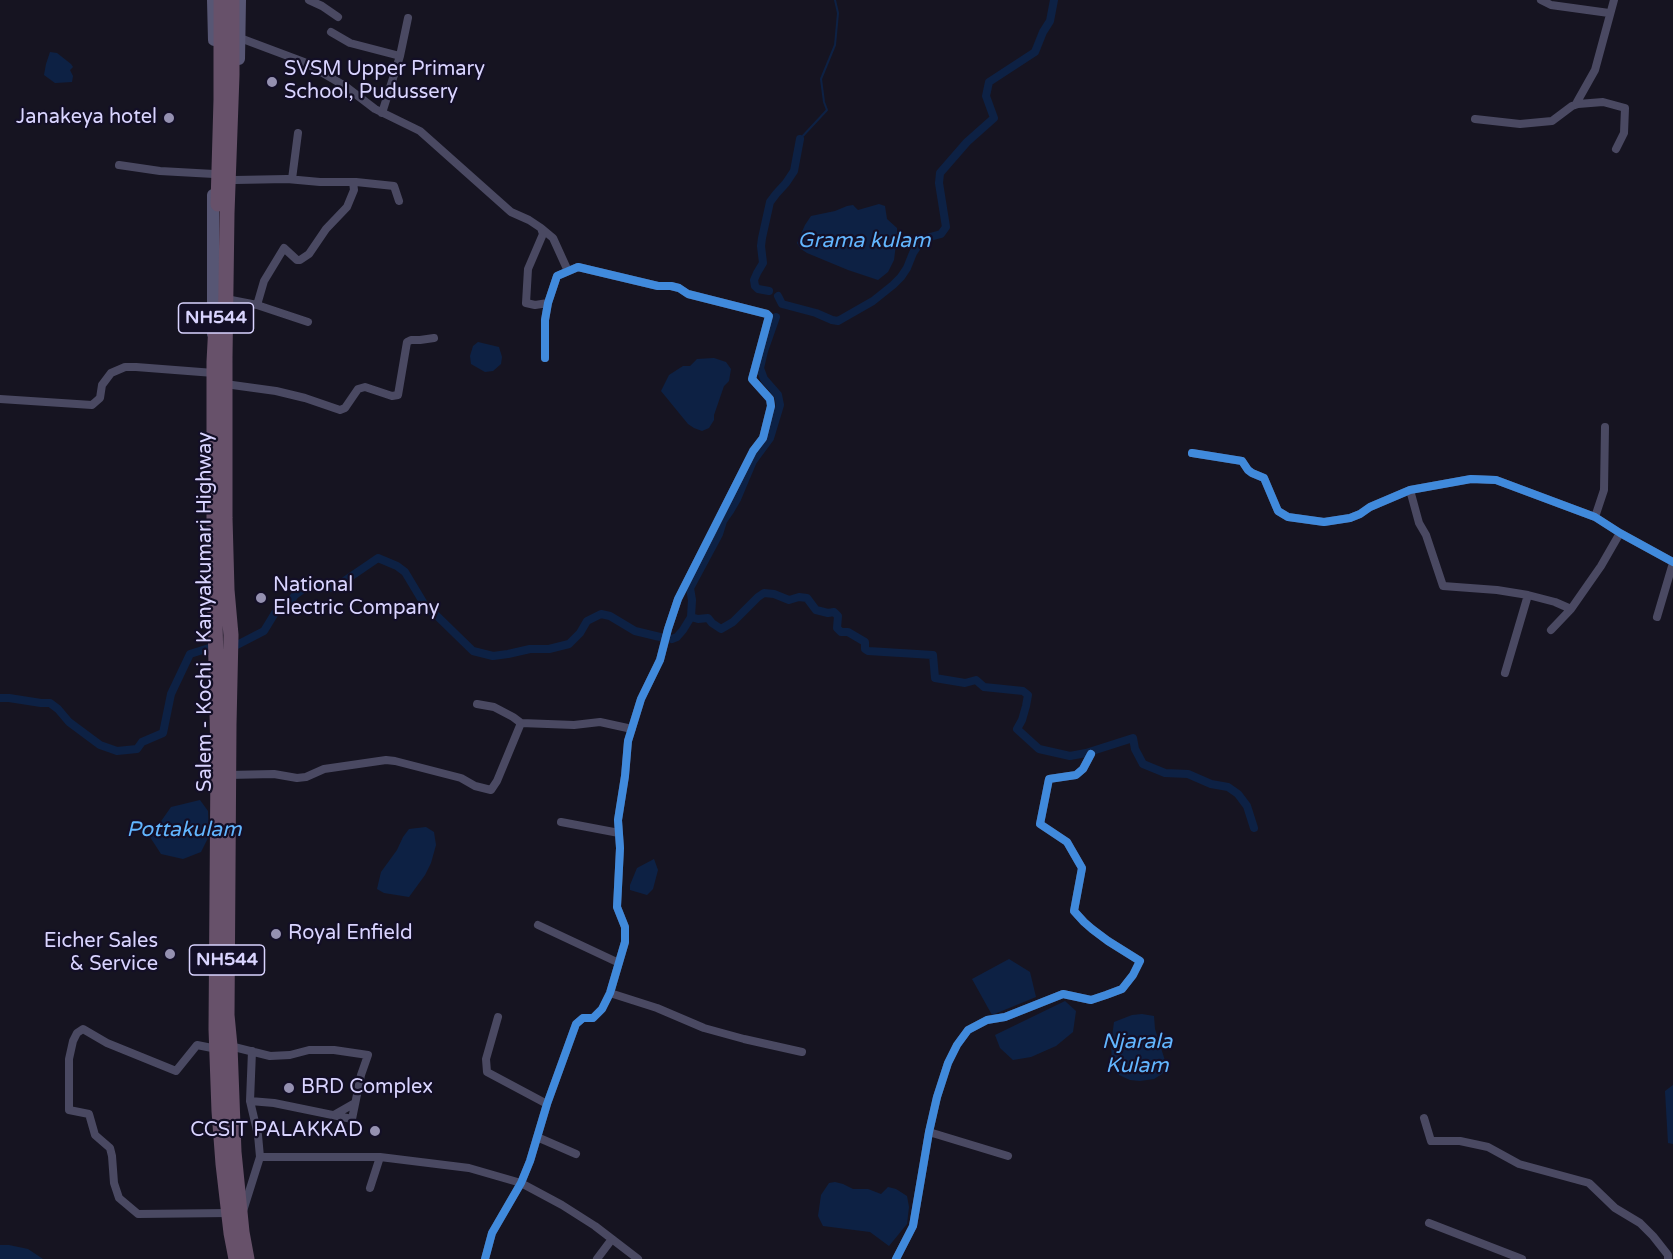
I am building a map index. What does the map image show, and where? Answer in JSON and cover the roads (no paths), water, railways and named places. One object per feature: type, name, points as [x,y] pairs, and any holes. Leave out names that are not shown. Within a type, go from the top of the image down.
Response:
[{"type":"highway","name":"Salem - Kochi - Kanyakumari Highway","points":[[221,0],[214,572],[224,635],[223,1048],[233,1143],[236,1259]]},
{"type":"highway","name":"Salem - Kochi - Kanyakumari Highway","points":[[218,373],[226,299],[232,0]]},
{"type":"highway","name":"Salem - Kochi - Kanyakumari Highway","points":[[223,1048],[227,1016],[228,775],[224,661]]},
{"type":"highway","name":"Salem - Kochi - Kanyakumari Highway","points":[[237,1232],[247,1259]]},
{"type":"street","points":[[213,0],[215,117],[213,286],[218,373]]},
{"type":"street","points":[[227,213],[235,180],[240,0]]},
{"type":"street","points":[[309,0],[338,17]]},
{"type":"street","points":[[1541,0],[1551,5],[1610,13]]},
{"type":"street","points":[[1578,104],[1595,70],[1614,0]]},
{"type":"street","points":[[382,112],[400,56],[408,18]]},
{"type":"street","points":[[331,32],[350,43],[400,56]]},
{"type":"street","points":[[240,38],[304,62],[345,86],[375,110],[420,131],[512,212],[529,220],[553,238],[568,271]]},
{"type":"street","points":[[1474,119],[1520,124],[1552,121],[1572,106],[1603,102],[1625,108],[1624,133],[1616,149]]},
{"type":"street","points":[[292,179],[298,133]]},
{"type":"street","points":[[119,165],[160,171],[214,174]]},
{"type":"street","points":[[235,180],[292,179],[394,186],[399,201]]},
{"type":"street","points":[[257,305],[264,281],[284,248],[297,260],[309,254],[326,229],[347,207],[354,190],[353,182]]},
{"type":"street","points":[[541,228],[543,234],[528,269],[526,303],[535,305],[548,303]]},
{"type":"street","points":[[486,1259],[492,1233],[521,1183],[576,1024],[583,1018],[593,1018],[602,1009],[610,993],[625,942],[624,927],[617,907],[620,848],[618,820],[628,741],[640,699],[660,660],[678,599],[753,451],[763,438],[771,406],[770,399],[752,379],[767,314],[688,294],[672,286],[658,286],[578,267],[557,276],[545,320],[545,358]]},
{"type":"street","points":[[226,299],[257,305],[308,322]]},
{"type":"street","points":[[0,399],[92,405],[100,398],[102,385],[111,373],[125,368],[148,368],[218,373],[340,410],[345,408],[358,389],[364,387],[392,396],[398,395],[407,342],[434,338]]},
{"type":"street","points":[[1595,518],[1604,490],[1605,427]]},
{"type":"street","points":[[1192,453],[1242,461],[1248,470],[1267,482],[1278,511],[1296,519],[1324,522],[1350,518],[1410,490],[1471,479],[1496,480],[1595,518],[1673,562],[1657,617]]},
{"type":"street","points":[[1410,490],[1419,523],[1426,535],[1443,586],[1528,595],[1571,609]]},
{"type":"street","points":[[1551,630],[1571,609],[1601,566],[1620,533]]},
{"type":"street","points":[[1505,673],[1528,595]]},
{"type":"street","points":[[477,704],[494,707],[521,723],[574,725],[600,722],[632,729]]},
{"type":"street","points":[[228,775],[274,774],[297,778],[306,777],[324,769],[386,760],[461,778],[475,786],[491,790],[521,723]]},
{"type":"street","points":[[896,1259],[913,1226],[937,1097],[948,1063],[968,1030],[987,1020],[1005,1017],[1063,994],[1091,1000],[1106,996],[1122,989],[1140,961],[1092,929],[1074,911],[1082,868],[1066,842],[1040,824],[1049,779],[1076,775],[1083,769],[1091,754]]},
{"type":"street","points":[[561,822],[619,833]]},
{"type":"street","points":[[538,926],[619,963]]},
{"type":"street","points":[[610,993],[657,1008],[704,1028],[802,1052]]},
{"type":"street","points":[[498,1017],[486,1059],[486,1072],[547,1104]]},
{"type":"street","points":[[250,1101],[274,1103],[352,1119],[368,1055],[334,1050],[309,1050],[290,1055],[270,1056],[252,1052],[197,1045],[176,1071],[107,1043],[83,1029],[77,1033],[73,1041],[69,1059],[69,1110],[88,1114],[95,1135],[110,1148],[114,1183],[119,1198],[138,1214],[235,1214],[260,1157],[258,1135],[250,1101],[252,1052]]},
{"type":"street","points":[[1424,1118],[1431,1141],[1460,1141],[1488,1147],[1519,1164],[1590,1183],[1615,1208],[1640,1223],[1670,1255]]},
{"type":"street","points":[[929,1132],[1008,1156]]},
{"type":"street","points":[[537,1137],[576,1154]]},
{"type":"street","points":[[260,1157],[380,1157],[469,1168],[521,1183],[562,1205],[595,1226],[638,1259]]},
{"type":"street","points":[[370,1188],[380,1157]]},
{"type":"street","points":[[1429,1223],[1522,1259]]},
{"type":"street","points":[[597,1259],[612,1239]]},
{"type":"water","points":[[50,52],[57,53],[71,64],[73,67],[70,70],[73,76],[72,82],[55,83],[44,75]]},
{"type":"water","name":"Grama kulam","points":[[879,204],[885,206],[887,219],[897,228],[897,236],[894,260],[888,272],[878,280],[807,253],[797,243],[811,216],[847,206],[853,205],[858,210]]},
{"type":"water","points":[[478,342],[499,347],[502,357],[501,364],[493,371],[485,372],[471,364],[470,356],[473,346]]},
{"type":"water","points":[[714,358],[726,362],[731,369],[729,381],[724,386],[714,420],[709,428],[702,431],[688,424],[661,391],[669,375],[683,366],[690,366],[697,359]]},
{"type":"water","name":"Pottakulam","points":[[200,800],[208,811],[209,836],[201,852],[183,859],[161,854],[150,837],[171,807]]},
{"type":"water","points":[[426,827],[434,832],[436,845],[425,875],[409,897],[384,893],[377,889],[381,872],[409,829]]},
{"type":"water","points":[[654,859],[658,870],[653,889],[647,895],[630,890],[637,868]]},
{"type":"water","points":[[1009,959],[1030,972],[1036,997],[992,1015],[972,979]]},
{"type":"water","points":[[1065,1001],[1076,1011],[1073,1032],[1056,1046],[1031,1057],[1013,1060],[1000,1048],[995,1035]]},
{"type":"water","name":"Njarala Kulam","points":[[1142,1014],[1154,1016],[1155,1029],[1167,1067],[1154,1079],[1130,1080],[1119,1075],[1112,1061],[1111,1045],[1114,1022]]},
{"type":"water","points":[[1673,1085],[1673,1144],[1668,1143],[1665,1091]]},
{"type":"water","points":[[835,1182],[853,1189],[868,1189],[881,1194],[888,1187],[907,1196],[909,1207],[907,1224],[889,1246],[870,1232],[823,1226],[818,1216],[821,1195],[829,1183]]},
{"type":"water","points":[[0,1245],[28,1249],[43,1259],[0,1259]]},
{"type":"waterway","points":[[800,139],[827,110],[821,79],[835,45],[838,13],[835,0]]},
{"type":"waterway","points":[[778,296],[782,304],[838,321],[873,301],[901,277],[919,244],[930,237],[941,234],[946,227],[939,183],[940,173],[967,142],[994,118],[986,96],[989,82],[1035,52],[1050,21],[1054,0]]},
{"type":"waterway","points":[[769,291],[758,289],[754,280],[763,263],[762,238],[770,202],[794,171],[800,139]]},
{"type":"waterway","points":[[672,639],[677,637],[691,617],[690,588],[719,534],[723,521],[737,499],[753,461],[770,438],[780,405],[778,395],[764,379],[760,368],[776,317]]},
{"type":"waterway","points":[[228,647],[235,646],[264,631],[275,613],[285,609],[295,595],[306,587],[334,588],[378,558],[405,572],[426,607],[473,651],[493,656],[530,649],[549,649],[569,644],[580,633],[587,621],[601,614],[610,616],[635,631],[660,637]]},
{"type":"waterway","points":[[691,617],[708,618],[721,629],[733,622],[764,593],[789,600],[799,597],[807,598],[816,610],[834,612],[838,616],[837,628],[865,642],[865,649],[868,651],[933,655],[935,678],[965,683],[976,680],[984,687],[1023,691],[1028,695],[1022,720],[1017,729],[1039,749],[1070,756],[1133,738],[1135,749],[1143,764],[1165,773],[1188,774],[1211,784],[1228,787],[1238,794],[1247,806],[1254,828]]},
{"type":"waterway","points":[[0,698],[50,703],[69,722],[100,745],[117,751],[137,749],[142,742],[163,733],[171,694],[190,654],[216,647]]},
{"type":"place","name":"SVSM Upper Primary School, Pudussery","points":[[272,82]]},
{"type":"place","name":"Janakeya hotel","points":[[169,118]]},
{"type":"place","name":"National Electric Company","points":[[261,598]]},
{"type":"place","name":"Royal Enfield","points":[[276,934]]},
{"type":"place","name":"Eicher Sales & Service","points":[[170,954]]},
{"type":"place","name":"BRD Complex","points":[[289,1088]]},
{"type":"place","name":"CCSIT PALAKKAD","points":[[375,1131]]}]
